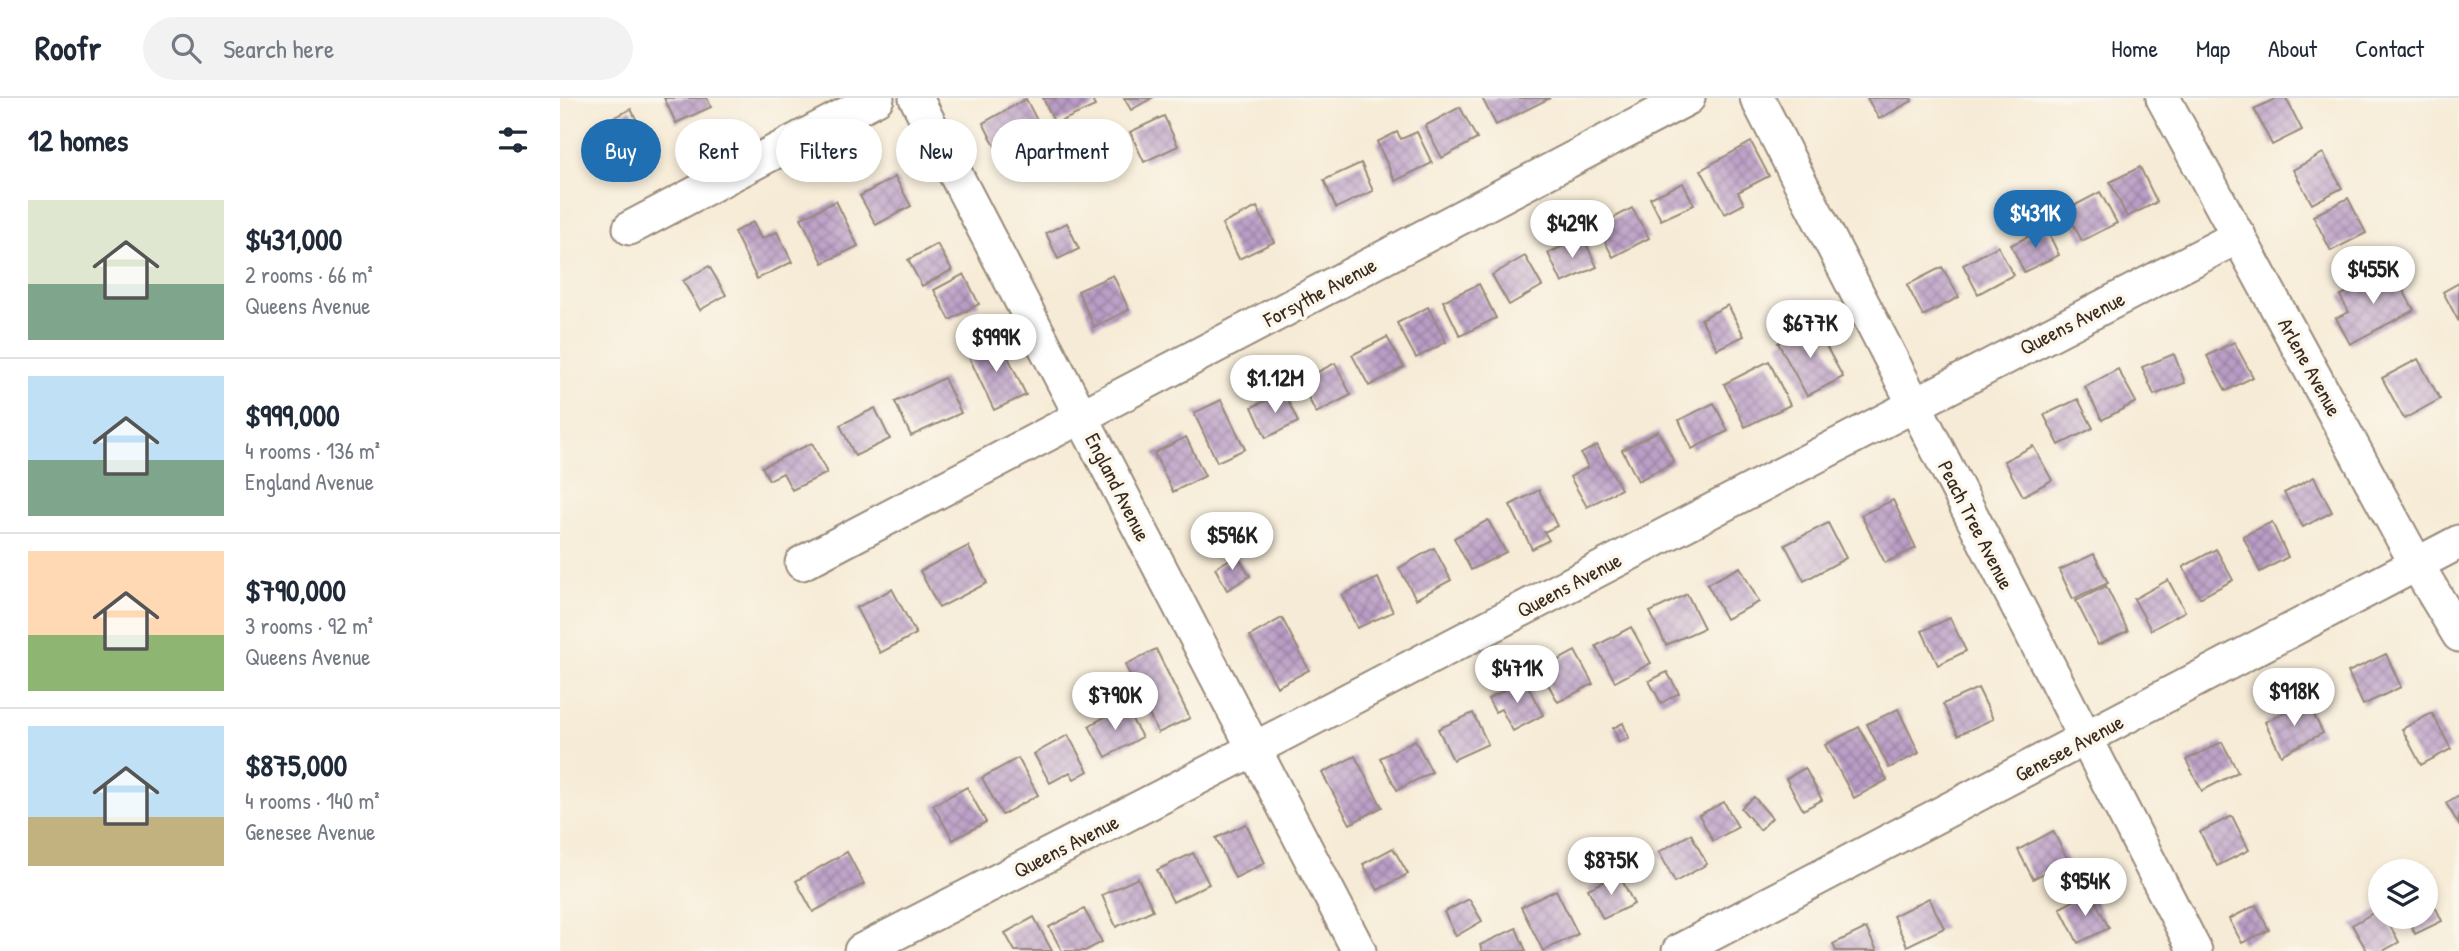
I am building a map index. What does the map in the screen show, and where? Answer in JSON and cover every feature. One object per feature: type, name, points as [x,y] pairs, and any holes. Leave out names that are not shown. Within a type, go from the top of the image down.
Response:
[{"type":"street","points":[[630,228],[877,98]]},
{"type":"street","name":"England Avenue","points":[[916,98],[1359,951]]},
{"type":"street","name":"Forsythe Avenue","points":[[802,563],[1688,98]]},
{"type":"street","name":"Peach Tree Avenue","points":[[1757,98],[2195,951]]},
{"type":"street","name":"Arlene Avenue","points":[[2163,98],[2417,565],[2459,635]]},
{"type":"street","name":"Queens Avenue","points":[[861,951],[2239,236]]},
{"type":"street","name":"Genesee Avenue","points":[[1678,951],[2459,542]]},
{"type":"building","points":[[664,98],[707,98],[711,107],[675,121]]},
{"type":"building","points":[[1043,98],[1091,98],[1095,106],[1066,119],[1053,119]]},
{"type":"building","points":[[1124,98],[1152,98],[1131,110]]},
{"type":"building","points":[[1482,98],[1550,98],[1496,125]]},
{"type":"building","points":[[1867,98],[1911,98],[1912,101],[1879,119]]},
{"type":"building","points":[[2277,98],[2286,98],[2302,130],[2272,145],[2254,109]]},
{"type":"building","points":[[1026,99],[1036,119],[991,119],[991,139],[983,123]]},
{"type":"building","points":[[1460,107],[1477,139],[1442,158],[1425,126]]},
{"type":"building","points":[[631,109],[636,119],[610,119]]},
{"type":"building","points":[[1164,116],[1178,146],[1144,162],[1133,138],[1133,131]]},
{"type":"building","points":[[1397,132],[1401,139],[1417,132],[1432,163],[1395,181],[1377,142]]},
{"type":"building","points":[[1751,142],[1769,176],[1738,192],[1744,204],[1725,214],[1701,170]]},
{"type":"building","points":[[2323,153],[2342,188],[2312,204],[2293,170]]},
{"type":"building","points":[[1361,163],[1373,191],[1336,208],[1324,180]]},
{"type":"building","points":[[2140,167],[2157,202],[2127,217],[2110,182]]},
{"type":"building","points":[[895,177],[911,206],[876,225],[860,196]]},
{"type":"building","points":[[1683,183],[1694,205],[1661,220],[1650,198]]},
{"type":"building","points":[[2100,192],[2117,223],[2082,241],[2066,210]]},
{"type":"building","points":[[2348,198],[2366,233],[2331,251],[2313,216]]},
{"type":"building","points":[[836,201],[858,246],[823,263],[801,218]]},
{"type":"building","points":[[1257,207],[1274,242],[1239,259],[1222,224]]},
{"type":"building","points":[[1632,208],[1649,238],[1613,257],[1597,227]]},
{"type":"building","points":[[753,222],[761,239],[777,232],[792,262],[757,279],[734,232]]},
{"type":"building","points":[[1067,223],[1079,249],[1058,259],[1046,233]]},
{"type":"building","points":[[2046,228],[2059,255],[2024,272],[2011,245]]},
{"type":"building","points":[[1583,237],[1597,267],[1562,283],[1548,253]]},
{"type":"building","points":[[937,244],[952,270],[922,286],[908,260]]},
{"type":"building","points":[[1998,246],[2013,275],[1978,294],[1963,265]]},
{"type":"building","points":[[1525,256],[1542,286],[1509,305],[1492,275]]},
{"type":"building","points":[[709,266],[726,295],[700,310],[683,281]]},
{"type":"building","points":[[1942,267],[1959,297],[1923,316],[1907,285]]},
{"type":"building","points":[[2391,268],[2414,310],[2350,344],[2336,318],[2349,312],[2340,296]]},
{"type":"building","points":[[964,274],[979,304],[950,320],[934,290]]},
{"type":"building","points":[[1113,275],[1129,310],[1094,327],[1078,291]]},
{"type":"building","points":[[2459,283],[2459,322],[2443,292]]},
{"type":"building","points":[[1479,284],[1496,318],[1460,336],[1443,301]]},
{"type":"building","points":[[1728,305],[1744,336],[1717,349],[1701,319]]},
{"type":"building","points":[[1428,307],[1446,342],[1416,358],[1397,323]]},
{"type":"building","points":[[1814,324],[1843,377],[1807,396],[1778,343]]},
{"type":"building","points":[[1387,337],[1404,367],[1369,386],[1352,355]]},
{"type":"building","points":[[999,338],[1026,395],[994,410],[967,353]]},
{"type":"building","points":[[2234,342],[2253,377],[2226,391],[2207,356]]},
{"type":"building","points":[[2174,354],[2185,383],[2154,395],[2142,367]]},
{"type":"building","points":[[2418,359],[2440,399],[2404,419],[2382,378]]},
{"type":"building","points":[[1769,361],[1790,405],[1745,427],[1724,384]]},
{"type":"building","points":[[1335,363],[1351,395],[1316,413],[1300,381]]},
{"type":"building","points":[[2118,369],[2136,402],[2102,420],[2085,387]]},
{"type":"building","points":[[944,378],[961,413],[911,436],[895,402]]},
{"type":"building","points":[[1284,392],[1298,422],[1266,438],[1252,407]]},
{"type":"building","points":[[2078,399],[2093,428],[2059,445],[2044,415]]},
{"type":"building","points":[[1221,400],[1245,449],[1217,462],[1194,413]]},
{"type":"building","points":[[1714,403],[1728,431],[1692,449],[1679,420]]},
{"type":"building","points":[[875,408],[890,439],[855,456],[840,425]]},
{"type":"building","points":[[1658,431],[1674,462],[1638,481],[1622,450]]},
{"type":"building","points":[[1186,437],[1205,476],[1173,492],[1154,453]]},
{"type":"building","points":[[812,443],[827,473],[792,490],[783,473],[769,480],[762,467]]},
{"type":"building","points":[[1597,445],[1621,489],[1587,507],[1570,477],[1588,467],[1581,454]]},
{"type":"building","points":[[2033,446],[2052,480],[2023,496],[2004,461]]},
{"type":"building","points":[[2314,477],[2332,512],[2303,527],[2284,493]]},
{"type":"building","points":[[1539,490],[1557,526],[1544,532],[1549,540],[1532,549],[1510,505]]},
{"type":"building","points":[[1893,500],[1916,548],[1885,563],[1861,515]]},
{"type":"building","points":[[1488,520],[1506,552],[1471,570],[1454,538]]},
{"type":"building","points":[[2272,522],[2288,557],[2260,572],[2243,536]]},
{"type":"building","points":[[1828,523],[1846,558],[1804,581],[1785,545]]},
{"type":"building","points":[[968,546],[987,583],[939,608],[920,571]]},
{"type":"building","points":[[1434,548],[1451,580],[1416,599],[1399,568]]},
{"type":"building","points":[[2216,549],[2233,580],[2200,598],[2183,567]]},
{"type":"building","points":[[2094,554],[2108,583],[2073,599],[2059,570]]},
{"type":"building","points":[[1237,555],[1250,576],[1227,590],[1215,568]]},
{"type":"building","points":[[1740,567],[1759,602],[1726,619],[1707,584]]},
{"type":"building","points":[[1378,578],[1393,612],[1357,628],[1342,595]]},
{"type":"building","points":[[2168,580],[2185,611],[2151,630],[2134,599]]},
{"type":"building","points":[[2106,586],[2128,631],[2098,645],[2076,601]]},
{"type":"building","points":[[892,589],[916,634],[880,653],[856,608]]},
{"type":"building","points":[[1687,594],[1704,628],[1666,645],[1650,612]]},
{"type":"building","points":[[1282,618],[1309,670],[1277,687],[1250,636]]},
{"type":"building","points":[[1950,618],[1966,651],[1938,665],[1922,631]]},
{"type":"building","points":[[1631,627],[1651,663],[1615,682],[1596,646]]},
{"type":"building","points":[[1156,649],[1190,718],[1158,733],[1125,665]]},
{"type":"building","points":[[1575,651],[1593,684],[1558,702],[1540,670]]},
{"type":"building","points":[[2386,654],[2401,687],[2363,705],[2348,672]]},
{"type":"building","points":[[1667,672],[1679,693],[1661,703],[1649,681]]},
{"type":"building","points":[[1524,679],[1543,715],[1513,731],[1501,709],[1495,712],[1488,699]]},
{"type":"building","points":[[1978,688],[1993,719],[1958,735],[1943,704]]},
{"type":"building","points":[[2307,701],[2323,733],[2281,755],[2265,722]]},
{"type":"building","points":[[1124,706],[1142,737],[1106,757],[1089,726]]},
{"type":"building","points":[[1898,709],[1919,753],[1889,768],[1867,724]]},
{"type":"building","points":[[1473,713],[1488,744],[1453,760],[1438,729]]},
{"type":"building","points":[[2432,713],[2451,749],[2421,765],[2402,729]]},
{"type":"building","points":[[1623,723],[1629,738],[1619,742],[1613,728]]},
{"type":"building","points":[[1859,727],[1887,780],[1854,798],[1825,745]]},
{"type":"building","points":[[1068,735],[1088,771],[1074,779],[1070,772],[1050,783],[1034,754]]},
{"type":"building","points":[[1415,740],[1432,772],[1397,790],[1380,758]]},
{"type":"building","points":[[2222,742],[2238,772],[2202,791],[2186,760]]},
{"type":"building","points":[[1355,756],[1382,807],[1350,824],[1322,773]]},
{"type":"building","points":[[1018,758],[1038,795],[1002,815],[982,778]]},
{"type":"building","points":[[1805,768],[1822,800],[1803,810],[1786,779]]},
{"type":"building","points":[[967,787],[986,822],[953,840],[933,805]]},
{"type":"building","points":[[2459,795],[2459,825],[2446,803]]},
{"type":"building","points":[[1754,797],[1772,818],[1760,830],[1741,808]]},
{"type":"building","points":[[1724,802],[1738,827],[1713,841],[1699,815]]},
{"type":"building","points":[[2232,816],[2249,850],[2217,866],[2200,832]]},
{"type":"building","points":[[1246,824],[1265,863],[1235,878],[1216,838]]},
{"type":"building","points":[[2053,831],[2068,860],[2033,879],[2018,850]]},
{"type":"building","points":[[1691,834],[1707,864],[1675,882],[1659,852]]},
{"type":"building","points":[[1393,848],[1408,874],[1378,890],[1363,864]]},
{"type":"building","points":[[847,852],[864,884],[813,912],[796,881]]},
{"type":"building","points":[[1193,853],[1209,884],[1173,902],[1157,870]]},
{"type":"building","points":[[1619,874],[1634,904],[1603,919],[1588,889]]},
{"type":"building","points":[[1138,878],[1153,910],[1116,927],[1102,895]]},
{"type":"building","points":[[1556,890],[1578,934],[1543,951],[1521,907]]},
{"type":"building","points":[[2091,892],[2109,928],[2078,943],[2060,908]]},
{"type":"building","points":[[1929,898],[1944,928],[1907,946],[1893,916]]},
{"type":"building","points":[[1469,899],[1482,921],[1456,936],[1444,912]]},
{"type":"building","points":[[2256,905],[2269,930],[2242,943],[2229,919]]},
{"type":"building","points":[[1084,909],[1102,942],[1085,951],[1062,951],[1049,927]]},
{"type":"building","points":[[2368,916],[2368,929],[2392,929],[2399,942],[2383,951],[2367,951],[2352,925]]},
{"type":"building","points":[[1034,917],[1052,951],[1015,951],[1005,933]]},
{"type":"building","points":[[1516,928],[1526,951],[1482,951],[1480,945]]},
{"type":"building","points":[[1866,928],[1877,951],[1836,951],[1833,944]]},
{"type":"building","points":[[2413,929],[2425,929],[2415,934]]}]
